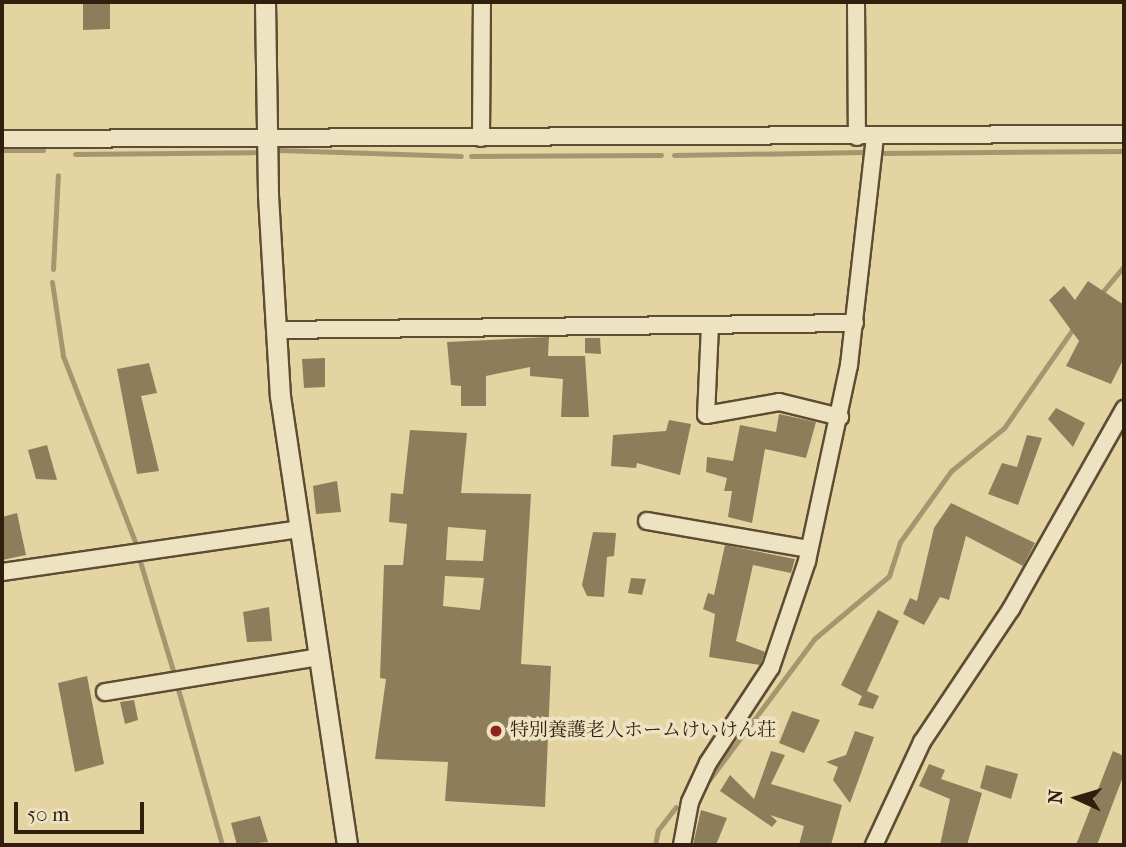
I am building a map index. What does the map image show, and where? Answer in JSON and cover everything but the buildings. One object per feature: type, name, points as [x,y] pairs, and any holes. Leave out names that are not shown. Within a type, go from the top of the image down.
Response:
[{"type":"street","points":[[265,2],[267,138],[276,330],[300,529],[347,845]]},
{"type":"street","points":[[481,138],[482,2]]},
{"type":"street","points":[[856,2],[857,137]]},
{"type":"street","points":[[2,139],[1124,134]]},
{"type":"street","points":[[682,845],[690,802],[708,763],[771,667],[809,549],[840,417],[855,323],[875,137]]},
{"type":"street","points":[[276,330],[855,323]]},
{"type":"street","points":[[710,325],[706,415],[779,402],[840,417]]},
{"type":"street","points":[[874,845],[922,742],[1011,608],[1124,409]]},
{"type":"street","points":[[647,521],[809,549]]},
{"type":"street","points":[[2,572],[300,529]]},
{"type":"street","points":[[105,692],[318,657]]},
{"type":"waterway","points":[[2,150],[43,150]]},
{"type":"waterway","points":[[279,150],[461,156]]},
{"type":"waterway","points":[[883,153],[1124,151]]},
{"type":"waterway","points":[[75,154],[254,152]]},
{"type":"waterway","points":[[674,155],[864,152]]},
{"type":"waterway","points":[[471,156],[661,155]]},
{"type":"waterway","points":[[53,269],[58,175]]},
{"type":"waterway","points":[[1099,296],[1124,266]]},
{"type":"waterway","points":[[52,282],[63,356],[135,542]]},
{"type":"waterway","points":[[709,780],[814,639],[889,576],[900,542],[951,471],[1004,428],[1075,326]]},
{"type":"waterway","points":[[139,558],[174,674]]},
{"type":"waterway","points":[[178,689],[222,845]]},
{"type":"waterway","points":[[655,845],[658,830],[676,807]]},
{"type":"place","name":"特別養護老人ホームけいけん荘","points":[[496,731]]}]
